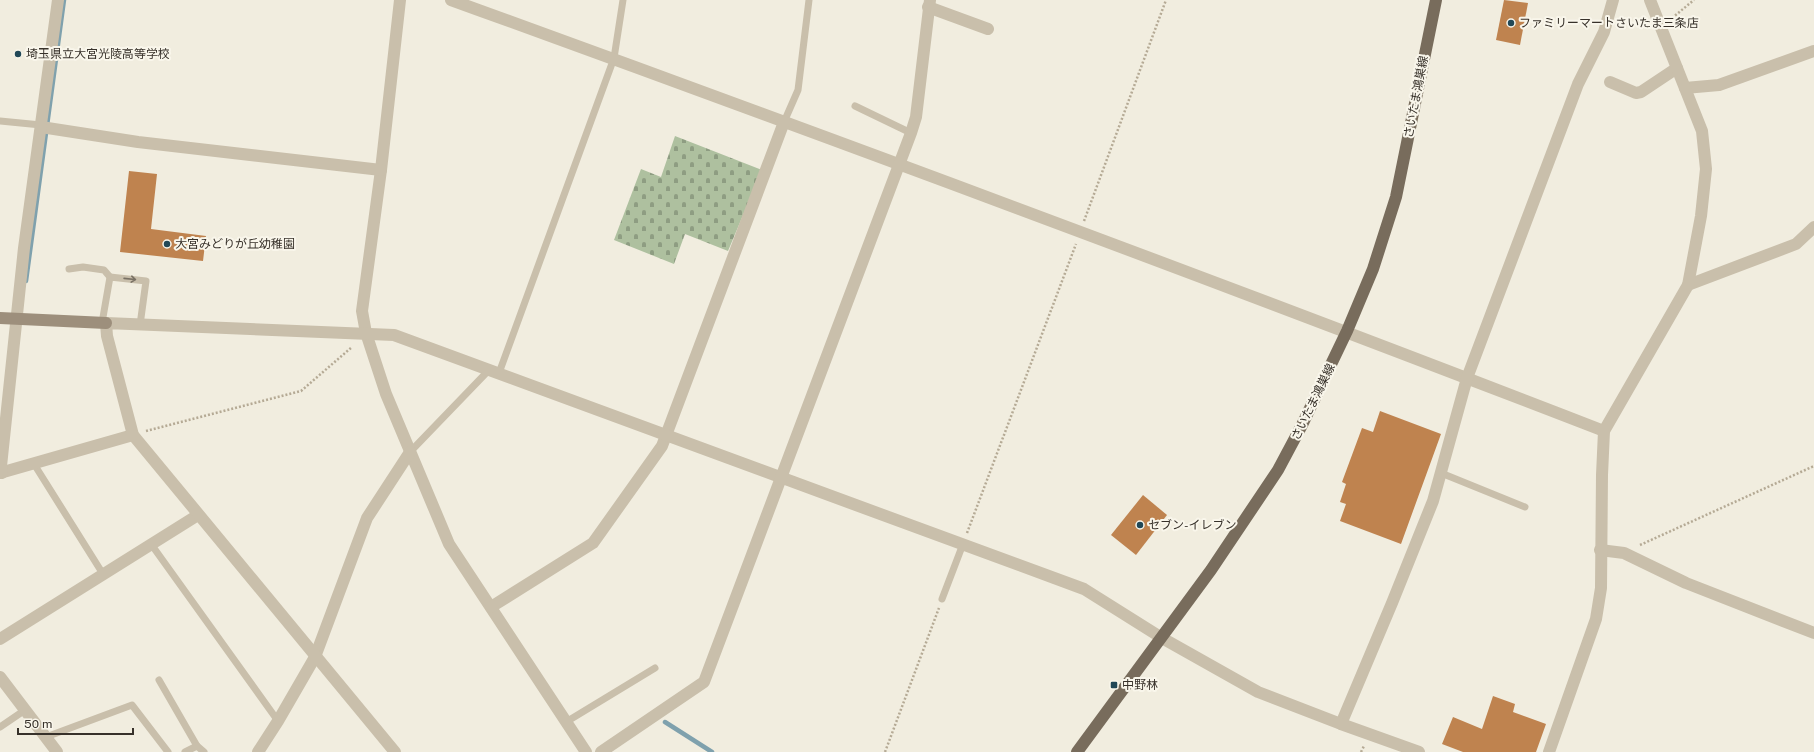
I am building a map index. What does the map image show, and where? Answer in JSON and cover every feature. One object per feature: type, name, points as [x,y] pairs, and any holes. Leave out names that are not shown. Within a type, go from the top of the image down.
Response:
[{"type":"main road","name":"さいたま鴻巣線","points":[[1077,752],[1211,570],[1278,470],[1302,425],[1347,331],[1373,269],[1396,197],[1436,0]]},
{"type":"street","points":[[58,0],[16,320],[1,473],[133,435]]},
{"type":"street","points":[[400,0],[362,311],[366,333],[386,394],[449,544],[586,752]]},
{"type":"street","points":[[451,0],[614,58],[900,165],[1081,230],[1604,431]]},
{"type":"street","points":[[1341,724],[1398,589],[1432,501],[1467,378],[1578,84],[1604,32],[1613,0]]},
{"type":"street","points":[[1549,752],[1596,619],[1601,588],[1600,550],[1604,431],[1688,285],[1701,216],[1706,168],[1702,131],[1650,0]]},
{"type":"street","points":[[601,752],[704,682],[900,165],[916,117],[929,3],[988,29]]},
{"type":"street","points":[[1685,88],[1719,84],[1814,51]]},
{"type":"street","points":[[1610,82],[1636,93],[1640,92],[1677,68]]},
{"type":"street","points":[[491,608],[593,543],[662,446],[784,122]]},
{"type":"street","points":[[41,126],[138,142],[380,170]]},
{"type":"street","points":[[1688,285],[1796,244],[1814,227]]},
{"type":"street","points":[[0,318],[16,320],[394,335],[1084,589],[1162,638],[1258,692],[1419,752]]},
{"type":"street","points":[[104,323],[133,435],[395,752]]},
{"type":"street","points":[[258,752],[278,721],[315,657],[367,518],[410,452]]},
{"type":"street","points":[[0,639],[198,515]]},
{"type":"street","points":[[1600,550],[1624,553],[1686,583],[1814,633]]},
{"type":"street","points":[[0,677],[57,752]]},
{"type":"lane","points":[[410,452],[494,372],[614,58],[623,0]]},
{"type":"lane","points":[[784,122],[798,90],[809,0]]},
{"type":"lane","points":[[855,106],[911,132]]},
{"type":"lane","points":[[0,121],[41,126]]},
{"type":"lane","points":[[69,269],[83,267],[104,270],[110,277],[146,281],[140,325]]},
{"type":"lane","points":[[104,323],[110,277]]},
{"type":"lane","points":[[34,464],[103,574]]},
{"type":"lane","points":[[1441,473],[1525,507]]},
{"type":"lane","points":[[151,544],[278,721]]},
{"type":"lane","points":[[942,599],[963,544]]},
{"type":"lane","points":[[566,722],[655,668]]},
{"type":"lane","points":[[159,680],[197,746],[204,752]]},
{"type":"lane","points":[[46,737],[132,705],[168,752]]},
{"type":"lane","points":[[0,727],[25,710]]},
{"type":"lane","points":[[185,752],[197,746]]},
{"type":"path","points":[[963,544],[1166,0]]},
{"type":"path","points":[[1670,19],[1694,0]]},
{"type":"path","points":[[133,435],[301,391],[352,346],[353,333]]},
{"type":"path","points":[[1624,553],[1814,466]]},
{"type":"path","points":[[885,752],[942,599]]},
{"type":"green space","points":[[675,136],[762,170],[728,251],[685,234],[674,264],[614,240],[641,169],[661,177]]},
{"type":"building","points":[[1504,0],[1528,3],[1520,45],[1496,40]]},
{"type":"building","points":[[129,171],[157,174],[151,229],[206,236],[203,261],[120,252]]},
{"type":"building","points":[[1380,411],[1441,434],[1401,544],[1340,521],[1346,504],[1340,502],[1346,484],[1342,482],[1362,428],[1373,432]]},
{"type":"building","points":[[1143,495],[1167,515],[1136,555],[1111,535]]},
{"type":"building","points":[[1493,696],[1515,704],[1513,712],[1546,724],[1536,752],[1463,752],[1442,744],[1453,717],[1482,729]]},
{"type":"waterway","points":[[26,281],[64,0]]},
{"type":"waterway","points":[[665,722],[712,752]]},
{"type":"place","name":"ファミリーマートさいたま三条店","points":[[1511,23]]},
{"type":"place","name":"埼玉県立大宮光陵高等学校","points":[[18,54]]},
{"type":"place","name":"大宮みどりが丘幼稚園","points":[[167,244]]},
{"type":"place","name":"セブン-イレブン","points":[[1140,525]]},
{"type":"place","name":"中野林","points":[[1114,685]]}]
